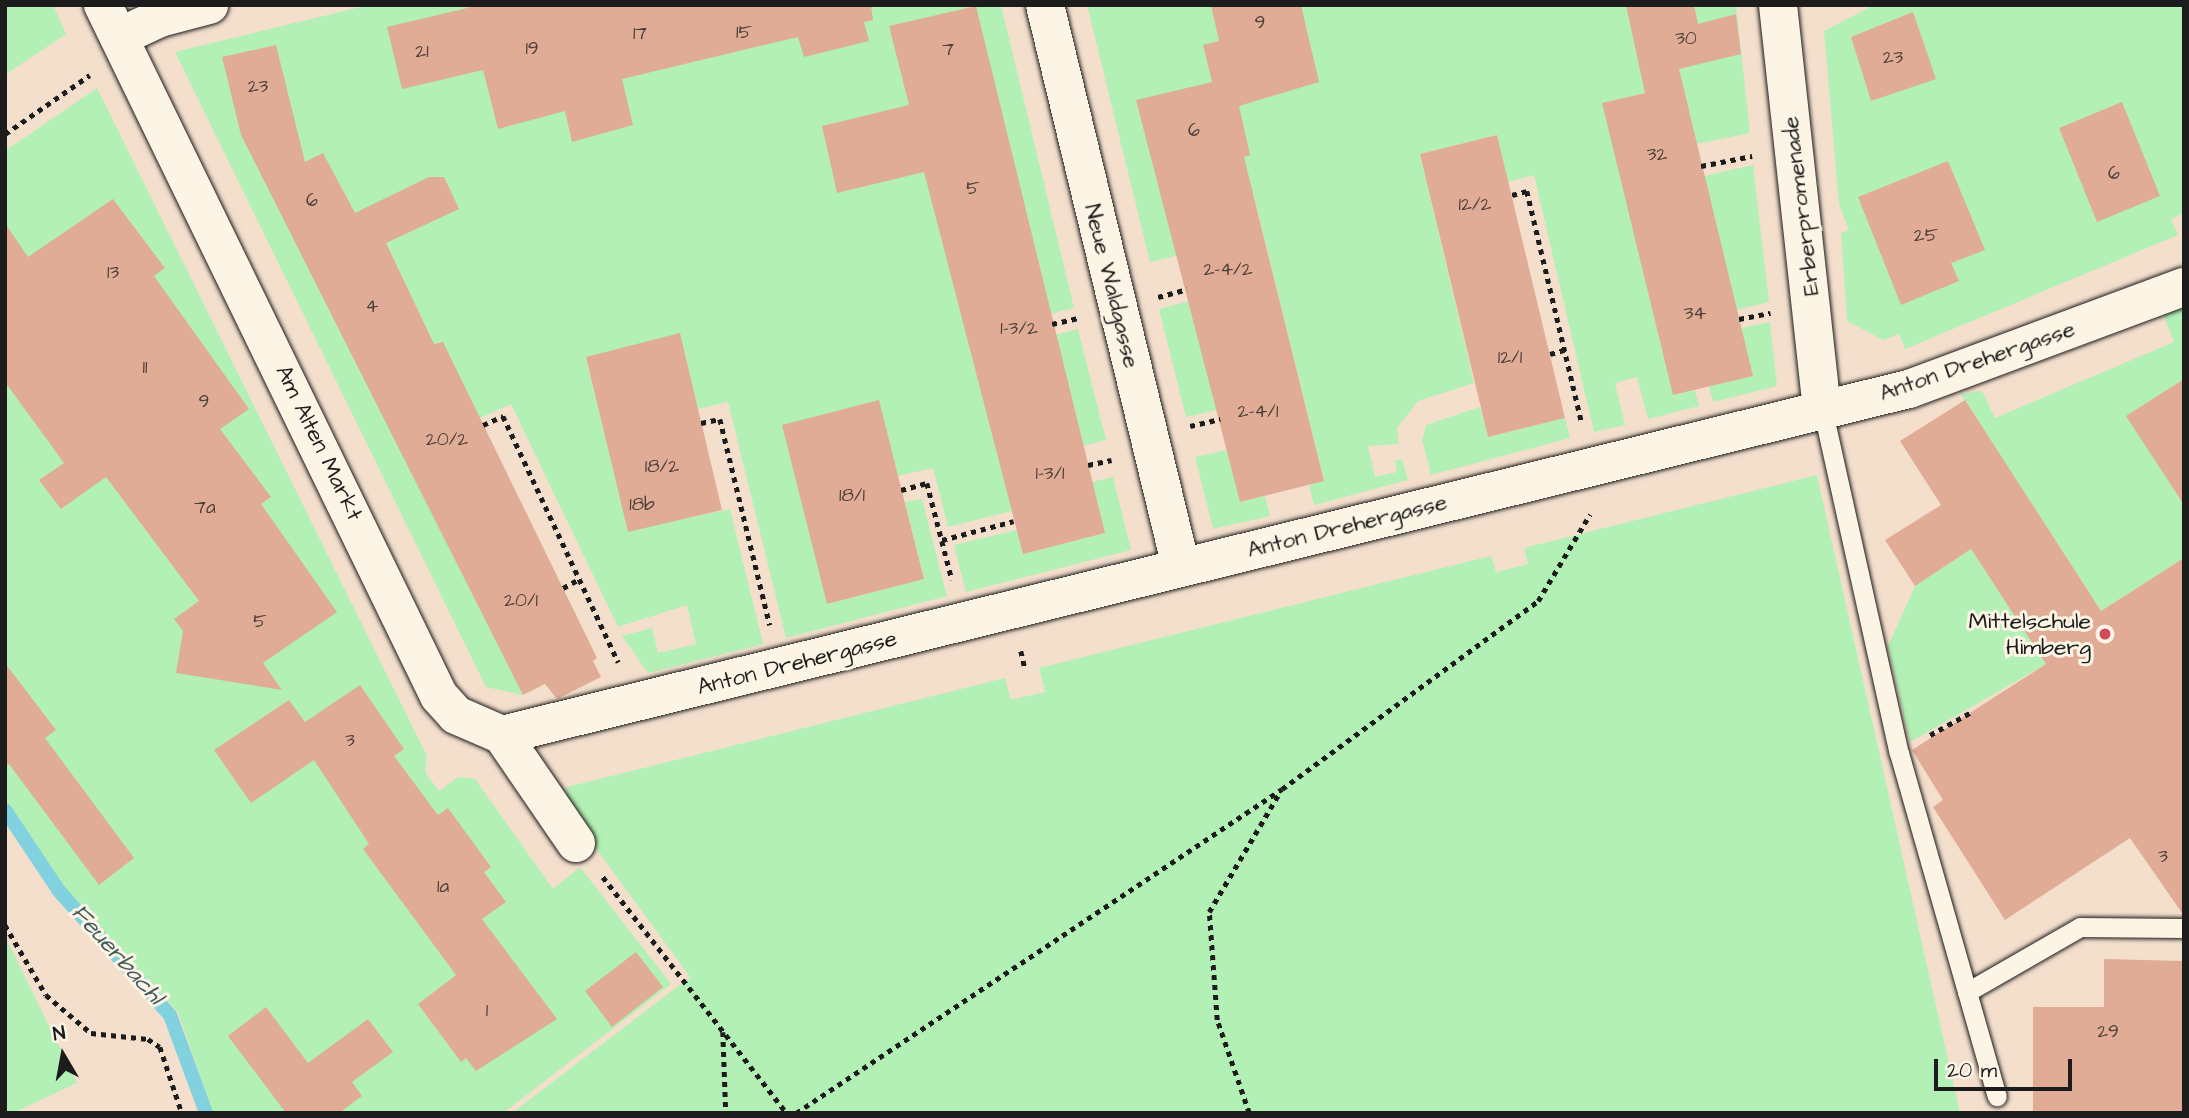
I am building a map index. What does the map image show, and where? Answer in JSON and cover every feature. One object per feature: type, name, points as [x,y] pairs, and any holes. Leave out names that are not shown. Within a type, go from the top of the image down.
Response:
[{"type":"street","points":[[116,31],[209,5]]},
{"type":"street","name":"Neue Waldgasse","points":[[1045,5],[1181,567]]},
{"type":"street","name":"Erberpromenade","points":[[1778,5],[1822,407]]},
{"type":"street","name":"Am Alten Markt","points":[[116,31],[439,696],[456,715],[502,735]]},
{"type":"street","name":"Anton Drehergasse","points":[[502,735],[639,704],[1822,407],[1909,389],[2184,287]]},
{"type":"street","points":[[502,735],[576,843]]},
{"type":"lane","points":[[1822,407],[1899,753],[1997,1096]]},
{"type":"lane","points":[[1967,992],[2080,927],[2184,928]]},
{"type":"path","points":[[5,134],[116,31]]},
{"type":"path","points":[[796,1113],[1282,789],[1538,601],[1607,462],[1564,350],[1527,191],[1512,195]]},
{"type":"path","points":[[1550,354],[1564,350]]},
{"type":"path","points":[[483,425],[503,416],[639,704]]},
{"type":"path","points":[[701,423],[720,419],[780,667]]},
{"type":"path","points":[[901,490],[927,483],[963,621]]},
{"type":"path","points":[[942,540],[1014,521]]},
{"type":"path","points":[[563,588],[579,579]]},
{"type":"path","points":[[1899,753],[1973,711]]},
{"type":"path","points":[[1249,1113],[1217,1020],[1209,912],[1282,789]]},
{"type":"path","points":[[576,843],[786,1113]]},
{"type":"path","points":[[5,925],[46,995],[91,1033],[148,1039],[160,1047],[182,1113]]},
{"type":"path","points":[[723,1031],[726,1113]]},
{"type":"green space","points":[[5,5],[53,5],[66,34],[5,75]]},
{"type":"green space","points":[[369,5],[1001,5],[1074,308],[1050,314],[1012,511],[948,527],[933,468],[898,476],[827,604],[924,579],[905,502],[922,499],[947,596],[786,638],[728,402],[698,409],[680,334],[586,358],[628,531],[730,509],[763,644],[648,673],[622,636],[652,628],[658,653],[696,644],[687,605],[618,627],[511,404],[480,418],[384,411],[523,695],[486,687],[175,52]]},
{"type":"green space","points":[[1087,5],[1736,5],[1750,133],[1696,144],[1682,84],[1603,103],[1673,395],[1695,390],[1699,406],[1648,419],[1637,377],[1615,383],[1625,425],[1594,432],[1534,175],[1508,182],[1497,135],[1420,154],[1474,383],[1418,401],[1397,428],[1399,444],[1368,446],[1375,477],[1397,472],[1395,461],[1402,459],[1408,480],[1314,505],[1309,485],[1324,480],[1253,192],[1179,255],[1150,262]]},
{"type":"green space","points":[[1874,5],[2184,5],[2184,213],[2171,219],[2178,235],[1905,349],[1899,334],[1883,340],[1847,321],[1841,233],[1849,230],[1839,205],[1824,31]]},
{"type":"green space","points":[[97,88],[427,756],[425,772],[439,791],[458,777],[475,779],[553,889],[580,867],[671,984],[503,1113],[213,1113],[178,1012],[65,889],[5,800],[5,151]]},
{"type":"green space","points":[[1753,165],[1769,302],[1736,310],[1704,176]]},
{"type":"green space","points":[[1190,301],[1217,410],[1186,417],[1159,309]]},
{"type":"green space","points":[[2184,305],[2184,379],[2127,416],[2184,505],[2184,558],[2101,611],[1961,394],[1982,391],[1995,418],[2174,342],[2162,313]]},
{"type":"green space","points":[[1770,322],[1777,386],[1713,402],[1709,386],[1752,376],[1741,328]]},
{"type":"green space","points":[[1078,329],[1106,440],[1083,446],[1055,335]]},
{"type":"green space","points":[[1480,407],[1488,437],[1565,418],[1570,438],[1431,475],[1422,440],[1426,425]]},
{"type":"green space","points":[[1227,450],[1240,502],[1265,496],[1270,516],[1213,529],[1195,457]]},
{"type":"green space","points":[[1817,475],[1960,1113],[512,1113],[690,977],[565,806],[567,787],[1005,678],[1011,700],[1045,692],[1039,668],[1491,556],[1496,572],[1528,564],[1524,548]]},
{"type":"green space","points":[[1113,477],[1131,550],[966,592],[954,545],[1017,530],[1023,554],[1105,533],[1092,482]]},
{"type":"green space","points":[[1971,549],[2046,664],[1910,742],[1888,646],[1915,586]]},
{"type":"green space","points":[[5,936],[77,1083],[13,1113],[5,1113]]},
{"type":"building","points":[[480,5],[871,5],[873,20],[864,22],[869,41],[804,57],[798,37],[622,79],[633,125],[572,142],[565,111],[498,129],[483,70],[402,89],[387,27]]},
{"type":"building","points":[[1211,5],[1301,5],[1319,82],[1239,106],[1250,155],[1244,157],[1324,481],[1240,502],[1136,100],[1212,82],[1203,45],[1219,41]]},
{"type":"building","points":[[1626,5],[1694,5],[1698,24],[1736,14],[1741,54],[1679,69],[1753,376],[1673,395],[1602,103],[1645,93]]},
{"type":"building","points":[[976,6],[1105,533],[1023,554],[924,172],[837,193],[822,126],[909,105],[889,26]]},
{"type":"building","points":[[1913,12],[1936,79],[1871,101],[1851,37]]},
{"type":"building","points":[[276,45],[305,162],[323,153],[355,213],[429,177],[444,177],[459,209],[386,243],[434,344],[443,342],[597,658],[593,661],[601,677],[557,699],[545,684],[523,695],[241,135],[222,57]]},
{"type":"building","points":[[2122,102],[2160,196],[2097,222],[2059,128]]},
{"type":"building","points":[[1497,135],[1565,418],[1488,437],[1420,154]]},
{"type":"building","points":[[1948,161],[1985,250],[1951,263],[1959,281],[1901,305],[1858,197]]},
{"type":"building","points":[[113,199],[165,268],[154,276],[249,409],[220,429],[271,497],[261,504],[337,612],[263,663],[282,690],[176,673],[183,631],[174,619],[199,601],[106,477],[61,509],[39,480],[64,463],[5,382],[5,223],[28,257]]},
{"type":"building","points":[[680,333],[722,510],[628,532],[586,357]]},
{"type":"building","points":[[2184,379],[2184,505],[2126,416]]},
{"type":"building","points":[[879,400],[924,579],[827,604],[782,425]]},
{"type":"building","points":[[1965,400],[2101,611],[2184,558],[2184,916],[2130,838],[2005,920],[1933,807],[1943,800],[1912,750],[2046,664],[1971,549],[1915,586],[1885,540],[1941,505],[1900,441]]},
{"type":"building","points":[[5,663],[56,730],[45,738],[134,858],[99,885],[9,764],[5,766]]},
{"type":"building","points":[[360,685],[404,749],[394,756],[438,815],[448,808],[491,867],[484,872],[506,902],[482,919],[557,1019],[476,1071],[466,1058],[461,1062],[418,1004],[456,975],[363,849],[369,844],[314,760],[251,803],[214,750],[289,700],[305,722]]},
{"type":"building","points":[[636,952],[663,987],[612,1027],[585,991]]},
{"type":"building","points":[[2104,959],[2184,961],[2184,1113],[2033,1113],[2033,1007],[2104,1007]]},
{"type":"building","points":[[266,1007],[308,1063],[368,1019],[393,1052],[352,1082],[362,1096],[339,1113],[286,1113],[228,1036]]},
{"type":"waterway","name":"Feuerbachl","points":[[5,810],[59,891],[170,1015],[206,1113]]},
{"type":"place","name":"Mittelschule Himberg","points":[[2105,634]]}]
